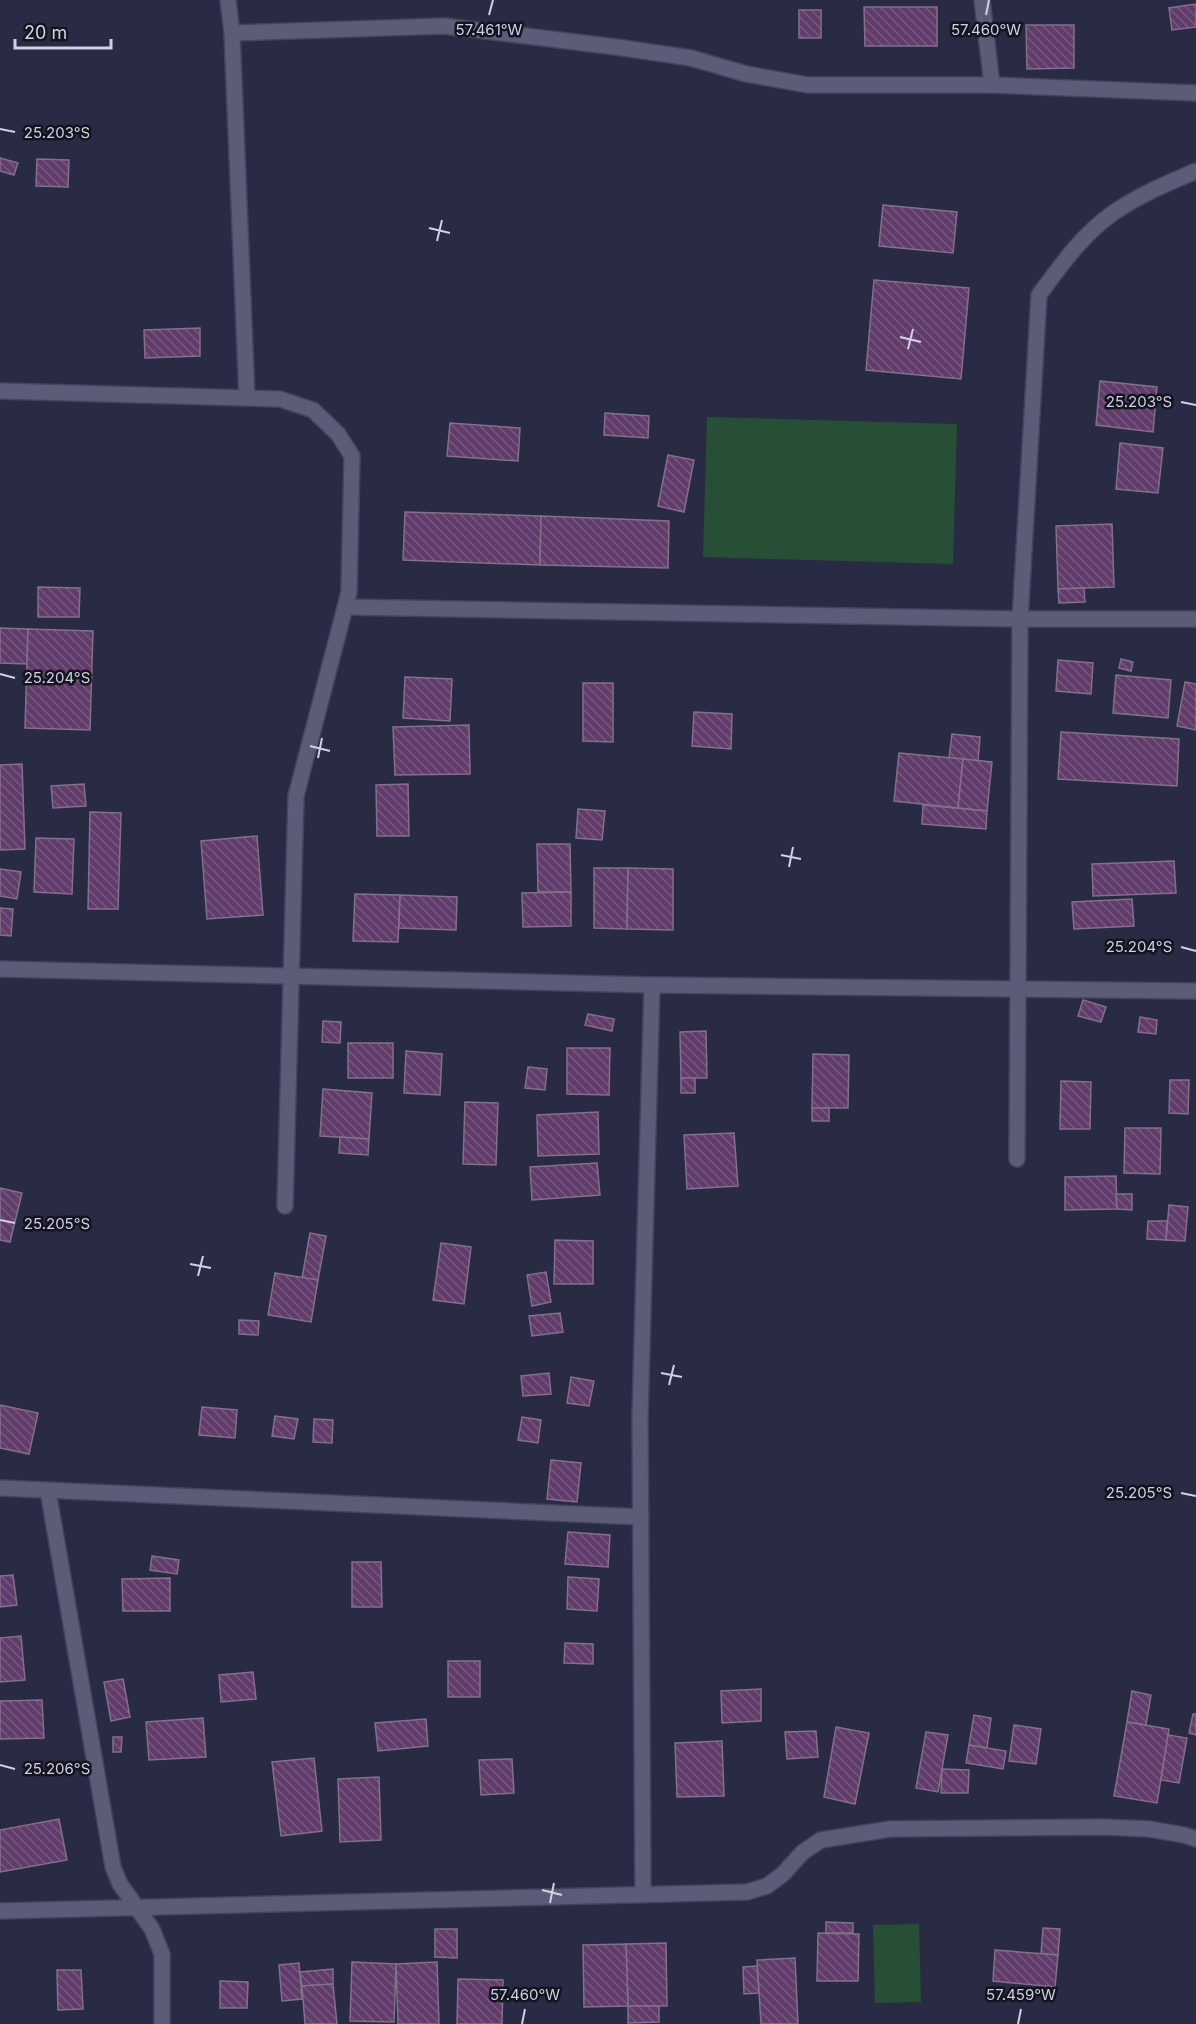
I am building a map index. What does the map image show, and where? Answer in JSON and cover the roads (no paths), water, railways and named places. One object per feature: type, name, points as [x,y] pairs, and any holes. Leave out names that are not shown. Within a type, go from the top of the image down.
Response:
[{"type":"street","points":[[228,0],[232,33],[247,398]]},
{"type":"street","points":[[982,0],[992,85]]},
{"type":"street","points":[[232,33],[444,26],[616,46],[691,58],[746,74],[808,85],[992,85],[1196,93]]},
{"type":"street","points":[[1017,1159],[1020,619],[1038,294],[1071,252],[1112,213],[1163,185],[1196,171]]},
{"type":"street","points":[[0,392],[280,399],[313,410],[338,434],[352,456],[349,592],[296,796],[285,1206]]},
{"type":"street","points":[[345,608],[1020,619],[1196,619]]},
{"type":"street","points":[[0,969],[652,985],[1196,991]]},
{"type":"street","points":[[643,1894],[640,1417],[652,985]]},
{"type":"street","points":[[0,1488],[641,1517]]},
{"type":"street","points":[[48,1491],[113,1867],[120,1884],[152,1929],[162,1954],[162,2024]]},
{"type":"street","points":[[0,1911],[747,1892],[767,1886],[783,1874],[802,1852],[821,1840],[890,1828],[1104,1827],[1149,1829],[1196,1839]]}]
